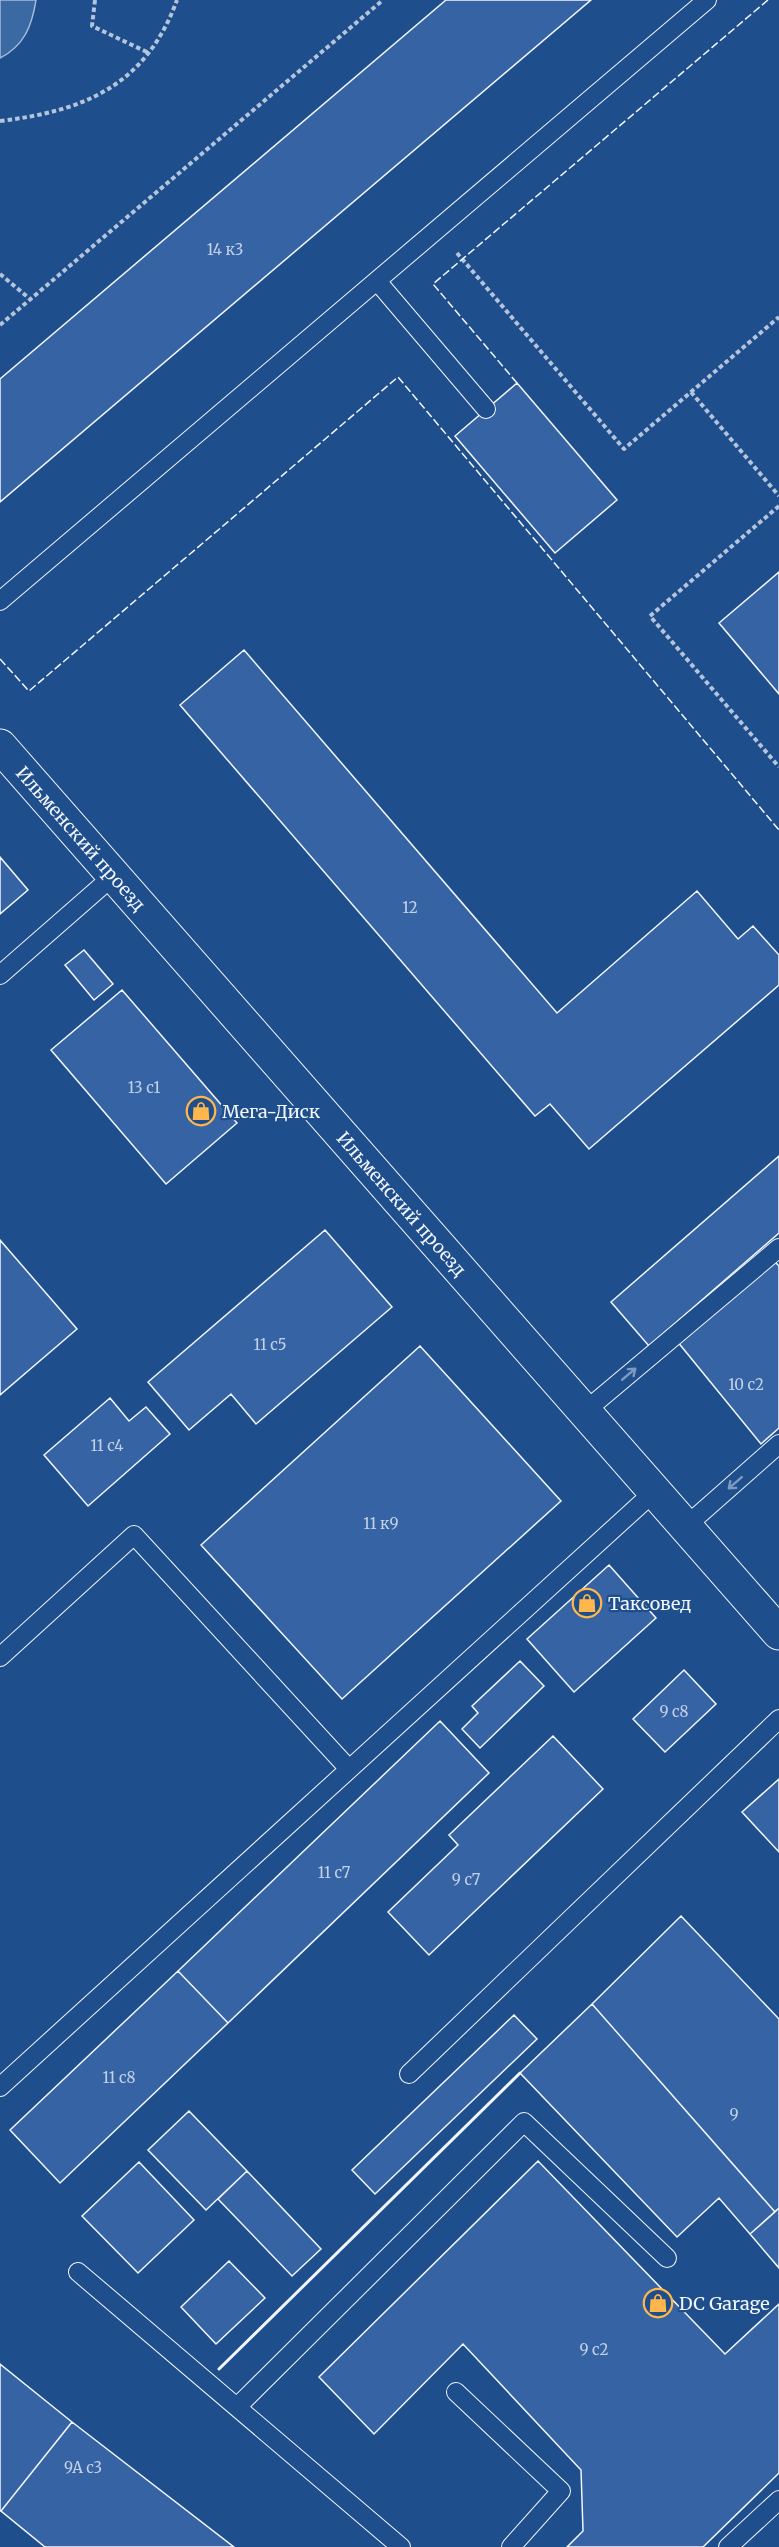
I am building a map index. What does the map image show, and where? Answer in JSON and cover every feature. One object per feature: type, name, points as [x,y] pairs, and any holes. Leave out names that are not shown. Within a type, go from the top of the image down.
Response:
[{"type":"street","name":"Ильменский проезд","points":[[0,746],[112,877],[779,1633]]},
{"type":"lane","points":[[0,601],[707,0]]},
{"type":"lane","points":[[376,281],[486,409]]},
{"type":"lane","points":[[0,975],[112,877]]},
{"type":"lane","points":[[584,1412],[779,1248]]},
{"type":"lane","points":[[685,1527],[779,1444]]},
{"type":"lane","points":[[0,2087],[655,1491]]},
{"type":"lane","points":[[0,1657],[134,1535],[349,1769]]},
{"type":"lane","points":[[409,2074],[779,1719]]},
{"type":"lane","points":[[237,2407],[524,2122],[667,2258]]},
{"type":"lane","points":[[78,2272],[401,2547]]},
{"type":"lane","points":[[456,2392],[561,2491],[511,2547]]},
{"type":"lane","points":[[728,2547],[779,2500]]},
{"type":"path","points":[[95,0],[92,26],[149,53]]},
{"type":"path","points":[[0,121],[52,113],[84,103],[108,90],[129,74],[149,53],[161,36],[177,0]]},
{"type":"path","points":[[0,325],[383,0]]},
{"type":"path","points":[[437,230],[624,450],[778,320]]},
{"type":"path","points":[[0,274],[30,299]]},
{"type":"path","points":[[691,392],[779,496]]},
{"type":"path","points":[[779,506],[650,616],[779,767]]},
{"type":"water","points":[[0,0],[36,0],[26,34],[15,48],[0,58]]},
{"type":"building","points":[[446,0],[591,0],[0,502],[0,379]]},
{"type":"building","points":[[517,383],[617,500],[555,553],[455,436]]},
{"type":"building","points":[[779,572],[779,694],[719,623]]},
{"type":"building","points":[[244,650],[557,1013],[697,891],[738,939],[753,926],[779,955],[779,985],[589,1149],[550,1104],[535,1116],[180,705]]},
{"type":"building","points":[[0,857],[28,890],[0,914]]},
{"type":"building","points":[[84,950],[113,984],[94,1000],[65,965]]},
{"type":"building","points":[[122,990],[237,1123],[166,1184],[51,1050]]},
{"type":"building","points":[[779,1156],[779,1233],[649,1346],[611,1302]]},
{"type":"building","points":[[325,1230],[392,1307],[256,1424],[231,1394],[189,1430],[148,1382]]},
{"type":"building","points":[[0,1240],[77,1329],[0,1395]]},
{"type":"building","points":[[774,1261],[779,1266],[779,1428],[761,1444],[677,1341]]},
{"type":"building","points":[[420,1346],[561,1501],[342,1699],[201,1545]]},
{"type":"building","points":[[110,1398],[129,1421],[146,1407],[170,1434],[88,1506],[44,1455]]},
{"type":"building","points":[[609,1565],[656,1618],[574,1692],[527,1639]]},
{"type":"building","points":[[520,1661],[544,1686],[480,1748],[462,1729],[478,1713],[472,1706]]},
{"type":"building","points":[[684,1670],[716,1704],[665,1752],[633,1719]]},
{"type":"building","points":[[440,1721],[489,1773],[228,2023],[178,1971]]},
{"type":"building","points":[[553,1736],[603,1789],[429,1955],[388,1912],[458,1845],[449,1835]]},
{"type":"building","points":[[779,1779],[779,1852],[742,1812]]},
{"type":"building","points":[[681,1916],[779,2019],[779,2208],[775,2212],[592,2004]]},
{"type":"building","points":[[178,1971],[228,2023],[60,2183],[10,2130]]},
{"type":"building","points":[[592,2004],[775,2212],[750,2234],[719,2198],[677,2237],[520,2073]]},
{"type":"building","points":[[514,2015],[537,2039],[375,2194],[352,2170]]},
{"type":"building","points":[[189,2111],[247,2171],[206,2210],[148,2150]]},
{"type":"building","points":[[538,2161],[725,2354],[779,2304],[779,2473],[703,2547],[567,2547],[583,2531],[581,2470],[463,2344],[374,2434],[319,2377]]},
{"type":"building","points":[[139,2162],[194,2220],[138,2273],[82,2216]]},
{"type":"building","points":[[247,2171],[321,2249],[292,2276],[218,2199]]},
{"type":"building","points":[[779,2208],[779,2268],[750,2234]]},
{"type":"building","points":[[229,2261],[265,2298],[216,2344],[181,2307]]},
{"type":"building","points":[[0,2364],[72,2422],[1,2511],[0,2511]]},
{"type":"building","points":[[72,2422],[234,2547],[45,2547],[1,2511]]},
{"type":"fence","points":[[517,383],[433,284],[768,0]]},
{"type":"fence","points":[[0,659],[29,691],[398,377],[779,830]]},
{"type":"wall","points":[[219,2369],[520,2073]]},
{"type":"place","name":"Мега-Диск","points":[[201,1111]]},
{"type":"place","name":"Таксовед","points":[[587,1603]]},
{"type":"place","name":"DC Garage","points":[[658,2303]]}]
